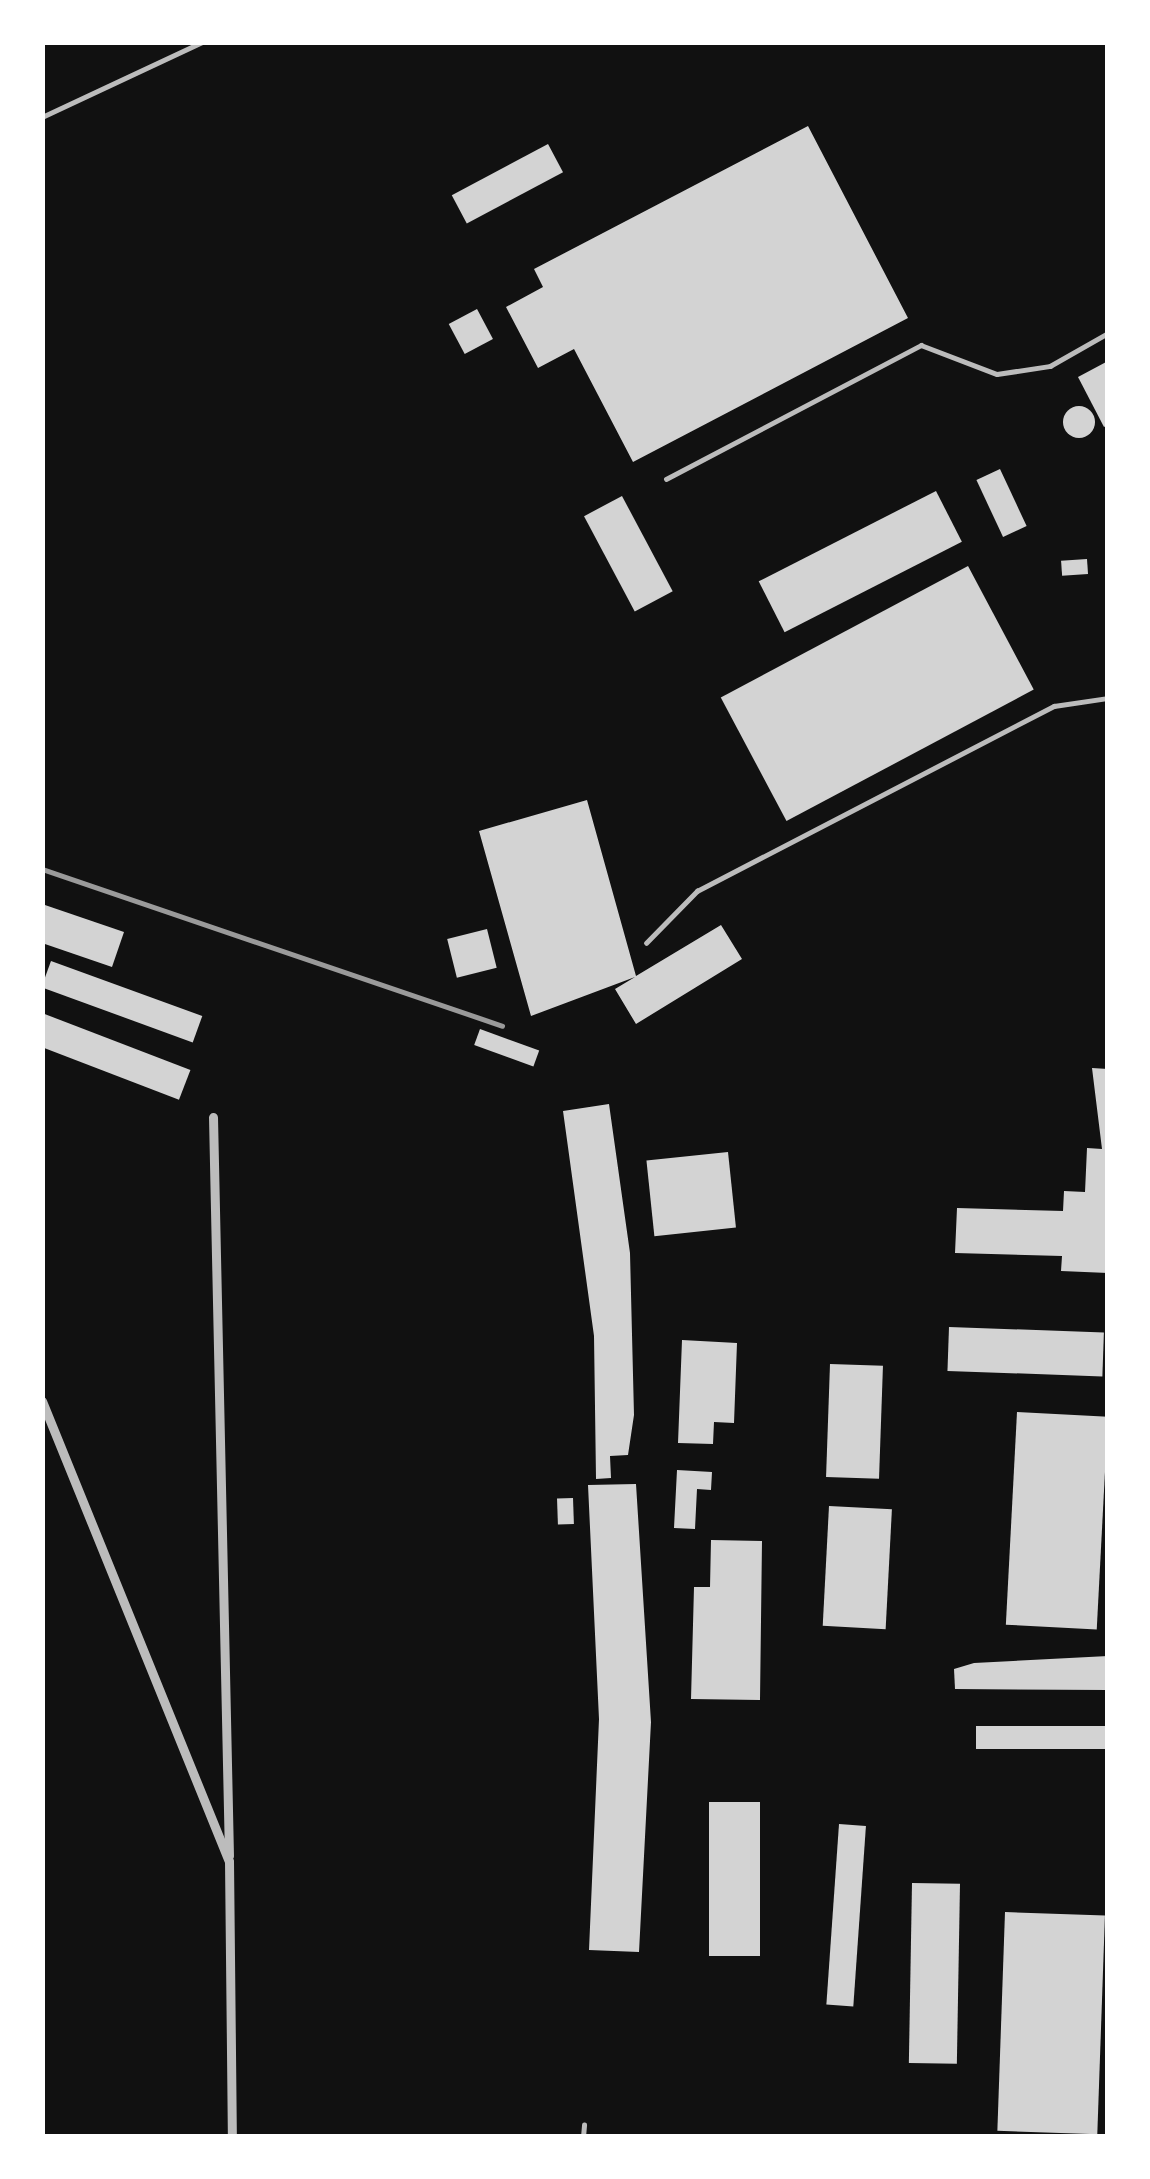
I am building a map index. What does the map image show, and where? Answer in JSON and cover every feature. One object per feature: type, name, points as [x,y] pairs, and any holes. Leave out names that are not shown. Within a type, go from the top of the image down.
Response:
[{"type":"street","points":[[214,1117],[232,2137]]},
{"type":"street","points":[[42,1402],[229,1861]]},
{"type":"lane","points":[[42,117],[202,42]]},
{"type":"lane","points":[[666,478],[921,345],[997,374],[1050,366],[1108,333]]},
{"type":"lane","points":[[646,944],[697,892],[1054,706],[1108,698]]},
{"type":"lane","points":[[584,2125],[584,2137]]},
{"type":"building","points":[[808,126],[908,318],[633,462],[574,349],[538,368],[506,307],[543,287],[534,269]]},
{"type":"building","points":[[548,144],[563,172],[467,223],[452,195]]},
{"type":"building","points":[[477,309],[493,339],[465,354],[449,324]]},
{"type":"building","points":[[1108,361],[1108,425],[1104,427],[1078,377]]},
{"type":"building","points":[[1079,406],[1090,411],[1095,422],[1090,433],[1079,438],[1068,433],[1063,422],[1068,411]]},
{"type":"building","points":[[1000,469],[1027,526],[1003,537],[976,480]]},
{"type":"building","points":[[936,491],[962,542],[785,632],[759,581]]},
{"type":"building","points":[[622,496],[673,591],[635,612],[584,516]]},
{"type":"building","points":[[1087,559],[1088,574],[1062,576],[1061,561]]},
{"type":"building","points":[[968,566],[1034,690],[787,821],[721,697]]},
{"type":"building","points":[[587,800],[636,976],[721,925],[742,959],[636,1024],[615,989],[635,977],[531,1016],[479,831]]},
{"type":"building","points":[[42,904],[124,932],[112,967],[42,943]]},
{"type":"building","points":[[487,929],[497,968],[457,978],[447,939]]},
{"type":"building","points":[[51,961],[202,1016],[193,1042],[42,988]]},
{"type":"building","points":[[42,1013],[190,1070],[179,1100],[42,1047]]},
{"type":"building","points":[[480,1029],[539,1051],[533,1067],[474,1045]]},
{"type":"building","points":[[1092,1068],[1108,1069],[1108,1273],[1061,1271],[1062,1256],[955,1253],[957,1208],[1063,1211],[1064,1191],[1085,1192],[1087,1148],[1102,1149]]},
{"type":"building","points":[[609,1104],[630,1253],[634,1415],[628,1455],[610,1456],[611,1478],[596,1479],[594,1336],[563,1111]]},
{"type":"building","points":[[728,1152],[736,1228],[654,1236],[646,1161]]},
{"type":"building","points":[[949,1327],[1104,1332],[1102,1376],[947,1371]]},
{"type":"building","points":[[682,1340],[737,1343],[734,1423],[714,1422],[713,1444],[678,1443]]},
{"type":"building","points":[[830,1364],[883,1366],[879,1479],[826,1477]]},
{"type":"building","points":[[1017,1412],[1108,1417],[1097,1629],[1006,1625]]},
{"type":"building","points":[[677,1470],[712,1472],[711,1490],[697,1489],[695,1529],[674,1528]]},
{"type":"building","points":[[636,1484],[651,1722],[639,1952],[589,1950],[599,1719],[588,1485]]},
{"type":"building","points":[[573,1498],[574,1524],[558,1525],[557,1499]]},
{"type":"building","points":[[829,1506],[892,1509],[886,1629],[823,1626]]},
{"type":"building","points":[[711,1540],[762,1541],[760,1700],[691,1699],[694,1587],[710,1587]]},
{"type":"building","points":[[1108,1656],[1108,1690],[955,1689],[954,1669],[974,1663]]},
{"type":"building","points":[[976,1726],[1108,1726],[1108,1749],[976,1749]]},
{"type":"building","points":[[709,1802],[760,1802],[760,1956],[709,1956]]},
{"type":"building","points":[[839,1824],[866,1826],[853,2006],[826,2005]]},
{"type":"building","points":[[912,1883],[960,1884],[957,2064],[909,2063]]},
{"type":"building","points":[[1005,1912],[1105,1915],[1097,2134],[997,2131]]},
{"type":"railway","points":[[42,869],[502,1026]]}]
